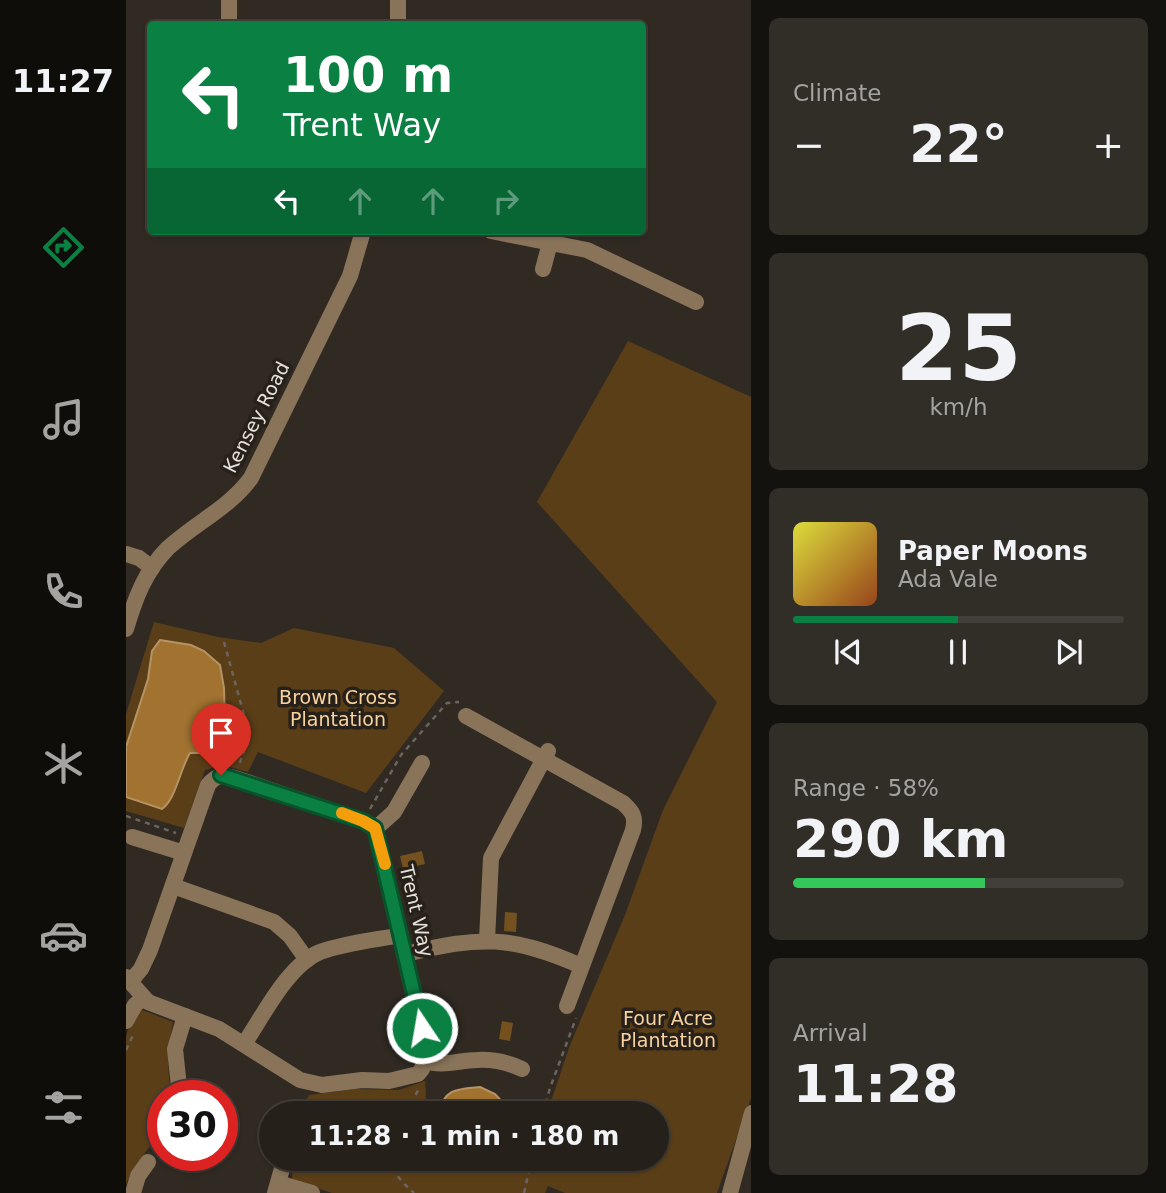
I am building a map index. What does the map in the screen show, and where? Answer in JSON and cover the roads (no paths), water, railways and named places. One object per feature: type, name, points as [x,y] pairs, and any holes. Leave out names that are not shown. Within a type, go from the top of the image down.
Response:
[{"type":"street","points":[[229,0],[229,21]]},
{"type":"street","points":[[398,0],[398,21]]},
{"type":"street","name":"Kensey Road","points":[[126,629],[141,585],[152,568],[176,541],[229,503],[251,478],[350,276],[362,235]]},
{"type":"street","points":[[511,235],[587,250],[696,302]]},
{"type":"street","points":[[543,269],[550,243]]},
{"type":"street","points":[[126,554],[139,558],[152,568]]},
{"type":"street","points":[[467,712],[546,755],[632,811],[635,821],[633,830],[574,986],[573,1008]]},
{"type":"street","points":[[487,940],[491,858],[546,755]]},
{"type":"street","points":[[422,763],[394,812],[369,825],[235,778],[221,775],[214,777],[208,785],[150,950],[141,969],[128,979],[143,998],[163,1009],[219,1029],[276,1066],[300,1080],[311,1083],[322,1085],[362,1080],[389,1082],[422,1067],[480,1059],[504,1061],[522,1069]]},
{"type":"street","name":"Trent Way","points":[[369,825],[401,935],[427,1053],[422,1067]]},
{"type":"street","points":[[132,837],[187,845]]},
{"type":"street","points":[[173,886],[274,922],[290,936],[307,960]]},
{"type":"street","points":[[244,1044],[294,970],[307,960],[334,948],[401,935]]},
{"type":"street","points":[[405,954],[443,945],[487,940],[535,948],[581,966]]},
{"type":"street","points":[[126,1021],[135,1005],[143,998]]},
{"type":"street","points":[[178,1080],[175,1049],[185,1016]]},
{"type":"street","points":[[730,1193],[751,1113]]},
{"type":"street","points":[[133,1193],[138,1176],[147,1163]]},
{"type":"street","points":[[281,1171],[276,1188],[312,1193]]},
{"type":"park label","name":"Brown Cross Plantation","points":[[338,708]]},
{"type":"park label","name":"Four Acre Plantation","points":[[668,1029]]}]
